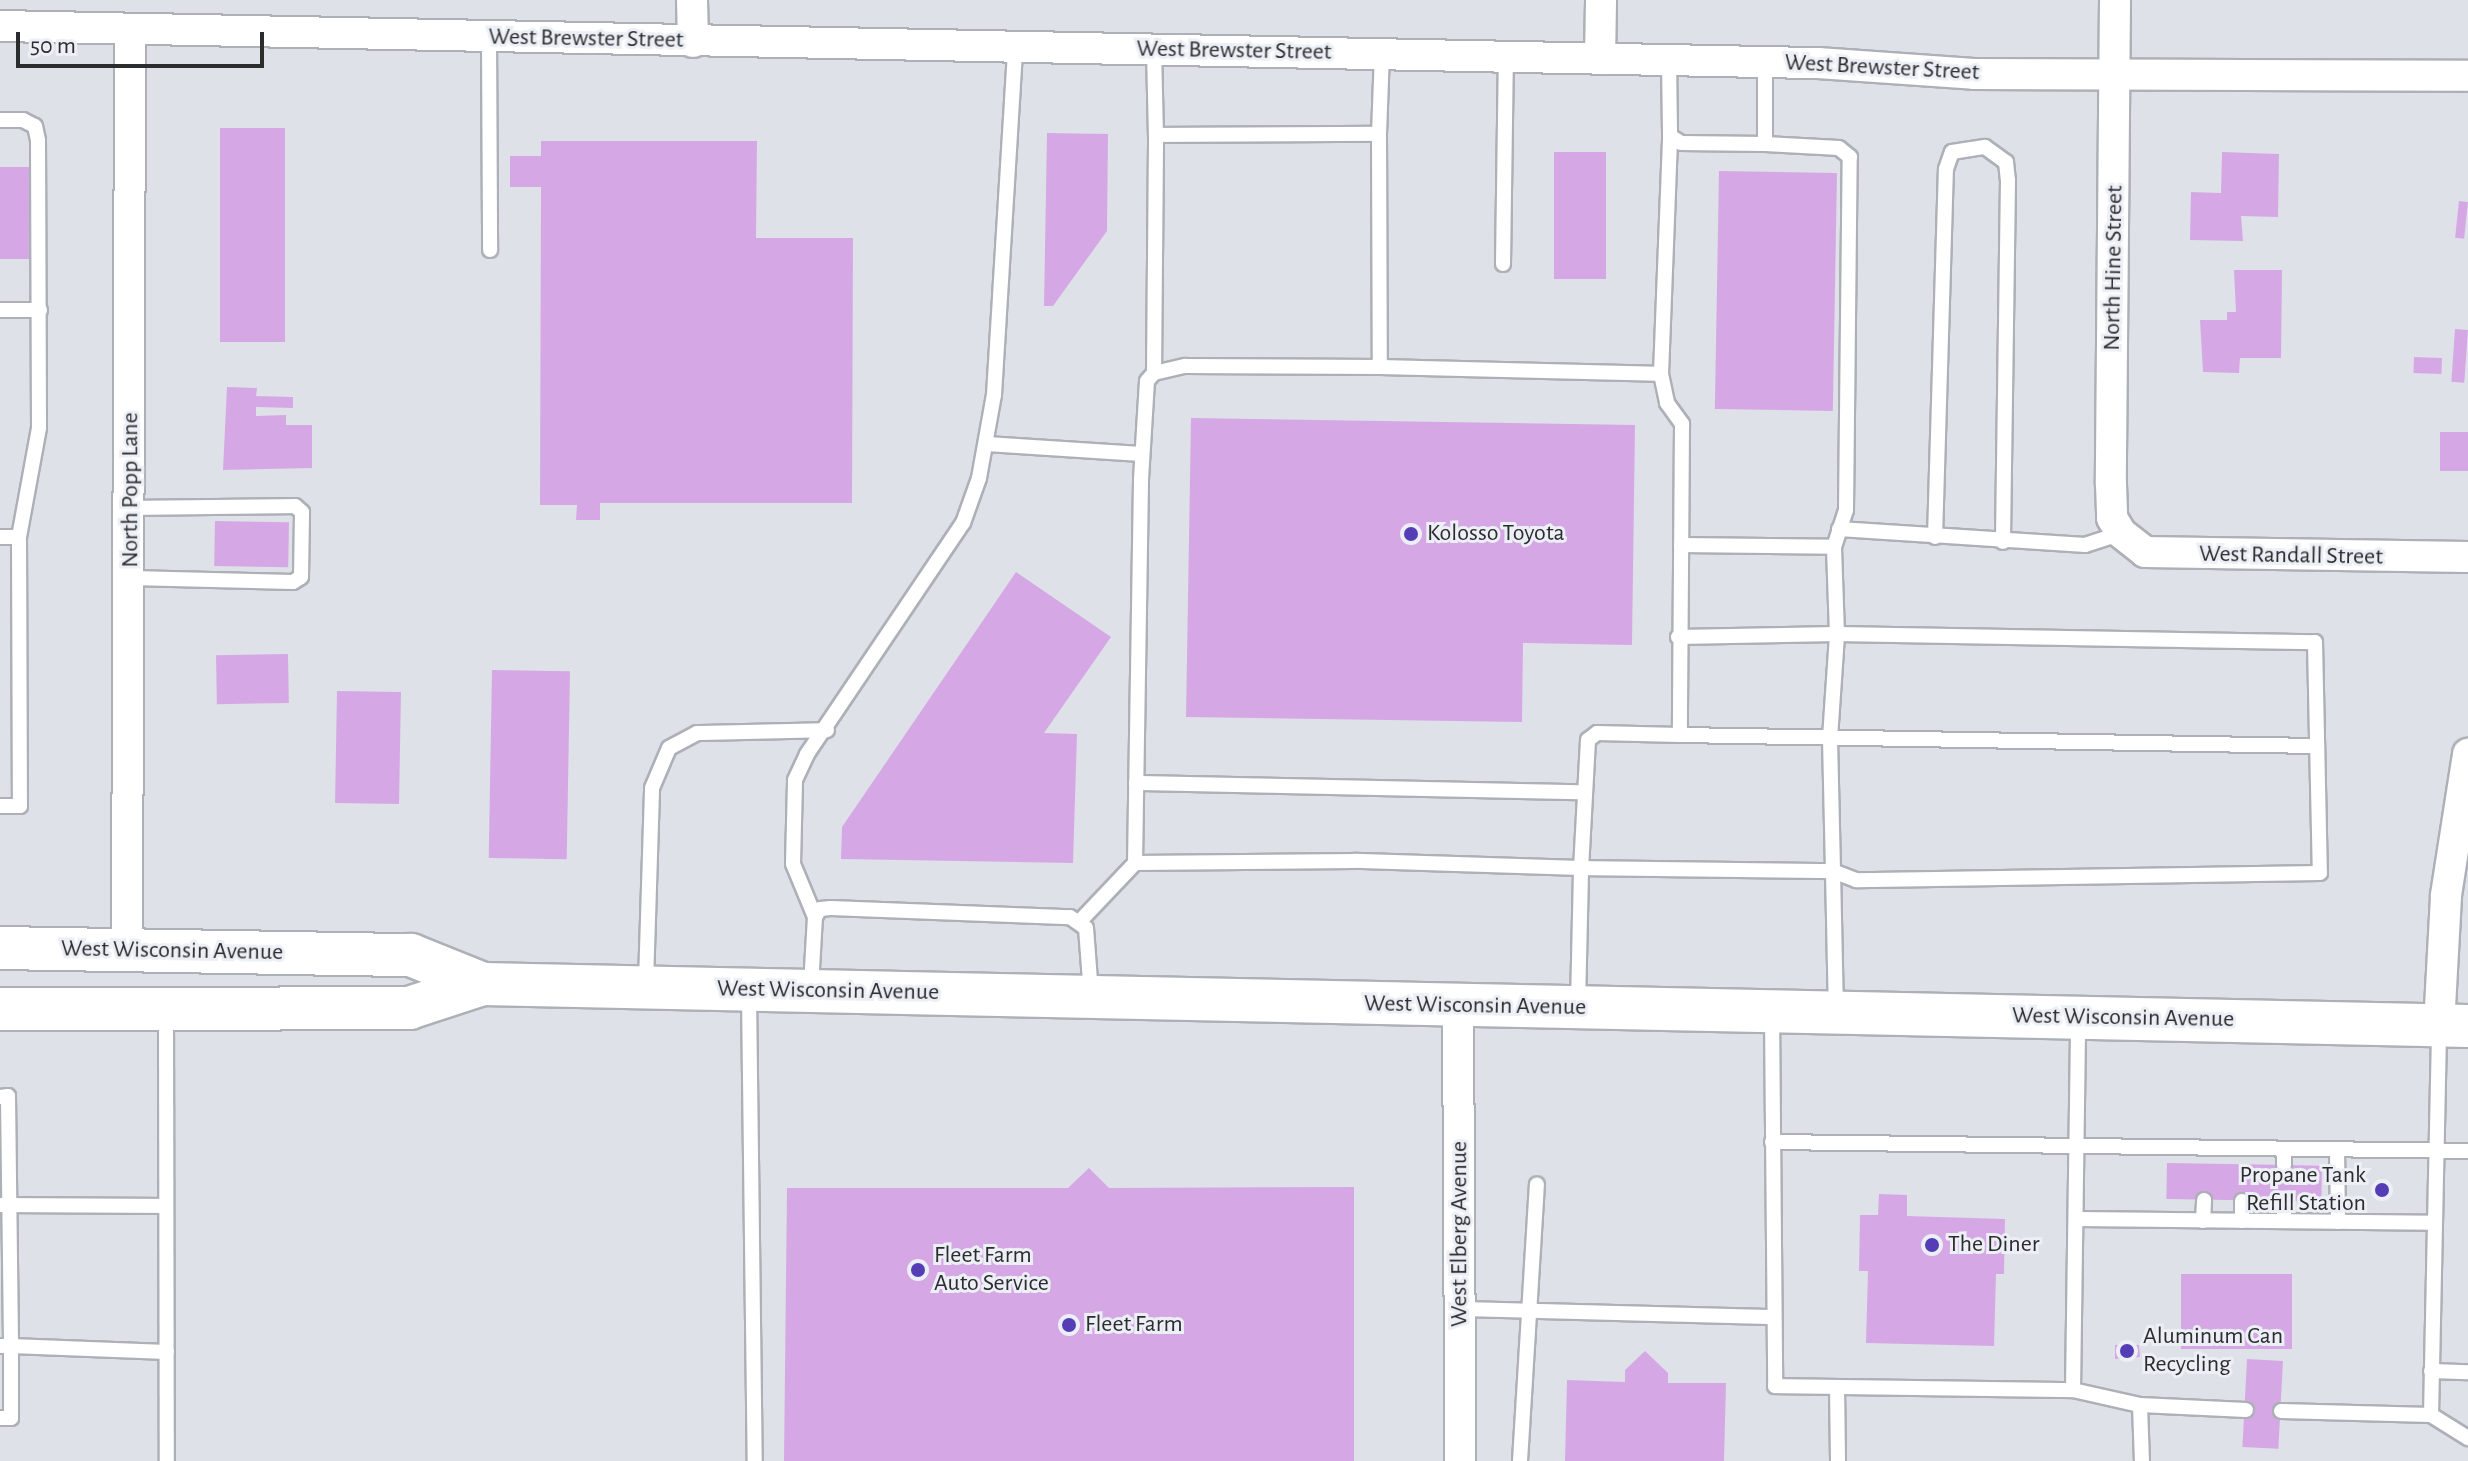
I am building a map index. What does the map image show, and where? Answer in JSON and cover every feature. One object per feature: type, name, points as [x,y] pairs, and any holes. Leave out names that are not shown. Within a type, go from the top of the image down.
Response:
[{"type":"main road","name":"West Wisconsin Avenue","points":[[0,948],[411,955],[483,984]]},
{"type":"main road","name":"West Wisconsin Avenue","points":[[0,1009],[409,1008],[483,984],[2453,1026]]},
{"type":"street","points":[[692,0],[693,42]]},
{"type":"street","points":[[1600,59],[1601,0]]},
{"type":"street","name":"North Hine Street","points":[[2115,0],[2111,484],[2112,518],[2121,533]]},
{"type":"street","name":"West Brewster Street","points":[[0,26],[1765,62],[1974,74],[2468,76]]},
{"type":"street","name":"North Popp Lane","points":[[127,951],[131,578],[130,30]]},
{"type":"street","name":"West Randall Street","points":[[2121,533],[2145,552],[2468,557]]},
{"type":"street","points":[[2453,1026],[2457,899],[2468,754]]},
{"type":"street","name":"West Elberg Avenue","points":[[1458,1006],[1460,1461]]},
{"type":"lane","points":[[489,37],[490,250]]},
{"type":"lane","points":[[811,990],[815,917],[793,864],[795,780],[963,523],[986,444],[994,395],[1015,47]]},
{"type":"lane","points":[[1154,49],[1154,373]]},
{"type":"lane","points":[[1380,367],[1379,134],[1382,53]]},
{"type":"lane","points":[[1503,264],[1506,56]]},
{"type":"lane","points":[[1669,60],[1670,136],[1661,374],[1667,403],[1682,424],[1678,637],[1680,735]]},
{"type":"lane","points":[[1765,62],[1765,144]]},
{"type":"lane","points":[[0,120],[23,120],[35,126],[38,140],[40,310],[39,428],[19,537],[20,806],[0,806]]},
{"type":"lane","points":[[1156,135],[1379,134]]},
{"type":"lane","points":[[1670,136],[1681,143],[1839,148],[1850,157],[1846,510],[1834,547],[1837,634],[1830,738],[1836,1013]]},
{"type":"lane","points":[[1935,537],[1946,169],[1952,152],[1985,147],[2006,162],[2008,180],[2003,542]]},
{"type":"lane","points":[[0,310],[40,310]]},
{"type":"lane","points":[[815,917],[820,909],[831,908],[1081,920],[1135,863],[1142,454],[1147,381],[1154,373],[1185,366],[1661,374]]},
{"type":"lane","points":[[986,444],[1142,454]]},
{"type":"lane","points":[[131,508],[295,506],[302,512],[301,577],[293,582],[131,578]]},
{"type":"lane","points":[[1839,529],[2085,545],[2121,533]]},
{"type":"lane","points":[[0,537],[19,537]]},
{"type":"lane","points":[[1681,545],[1834,547]]},
{"type":"lane","points":[[1135,863],[1354,861],[1833,871],[1856,880],[2320,873],[2315,642],[1837,634],[1678,637]]},
{"type":"lane","points":[[646,987],[652,788],[669,748],[697,733],[827,730]]},
{"type":"lane","points":[[1578,1008],[1586,751],[1597,733],[2317,746]]},
{"type":"lane","points":[[1136,783],[1584,792]]},
{"type":"lane","points":[[1081,920],[1091,948],[1091,997]]},
{"type":"lane","points":[[749,988],[755,1461]]},
{"type":"lane","points":[[166,1007],[167,1461]]},
{"type":"lane","points":[[1772,1012],[1771,1317],[1775,1386],[2073,1390],[2140,1405],[2246,1410]]},
{"type":"lane","points":[[2073,1390],[2078,1219],[2078,1017]]},
{"type":"lane","points":[[2431,1415],[2435,1150],[2453,1026]]},
{"type":"lane","points":[[0,1097],[8,1096],[4,1155],[6,1346],[11,1418],[0,1418]]},
{"type":"lane","points":[[1772,1142],[2078,1147],[2204,1156],[2243,1149],[2468,1151]]},
{"type":"lane","points":[[2243,1149],[2243,1165]]},
{"type":"lane","points":[[2284,1149],[2284,1165]]},
{"type":"lane","points":[[2337,1149],[2338,1222]]},
{"type":"lane","points":[[1520,1461],[1537,1185]]},
{"type":"lane","points":[[2203,1221],[2204,1200]]},
{"type":"lane","points":[[2242,1201],[2242,1221]]},
{"type":"lane","points":[[2284,1201],[2284,1221]]},
{"type":"lane","points":[[5,1205],[166,1206]]},
{"type":"lane","points":[[2078,1219],[2433,1223]]},
{"type":"lane","points":[[1461,1309],[1531,1314],[1771,1317]]},
{"type":"lane","points":[[6,1346],[167,1352]]},
{"type":"lane","points":[[2431,1371],[2468,1372]]},
{"type":"lane","points":[[1837,1387],[1838,1461]]},
{"type":"lane","points":[[2140,1405],[2142,1461]]},
{"type":"lane","points":[[2281,1411],[2431,1415],[2468,1438]]},
{"type":"building","points":[[220,128],[285,128],[285,342],[220,342]]},
{"type":"building","points":[[1047,133],[1108,134],[1107,231],[1053,306],[1044,306]]},
{"type":"building","points":[[541,141],[757,141],[756,238],[853,238],[852,503],[600,503],[600,520],[576,520],[577,505],[540,505],[541,187],[510,187],[510,156],[541,156]]},
{"type":"building","points":[[1554,152],[1606,152],[1606,279],[1554,279]]},
{"type":"building","points":[[2222,152],[2279,154],[2278,217],[2241,216],[2243,241],[2190,240],[2191,192],[2221,193]]},
{"type":"building","points":[[0,167],[29,167],[29,259],[0,259]]},
{"type":"building","points":[[1719,171],[1837,173],[1833,411],[1715,409]]},
{"type":"building","points":[[2459,201],[2468,202],[2464,239],[2455,238]]},
{"type":"building","points":[[2234,270],[2282,270],[2281,358],[2240,358],[2239,373],[2203,372],[2200,320],[2227,320],[2227,312],[2236,312]]},
{"type":"building","points":[[2455,329],[2468,330],[2464,383],[2451,382]]},
{"type":"building","points":[[2414,357],[2442,358],[2441,374],[2413,373]]},
{"type":"building","points":[[227,387],[257,388],[256,396],[293,397],[293,408],[256,407],[256,416],[286,415],[286,425],[312,425],[312,468],[223,470]]},
{"type":"building","name":"Kolosso Toyota","points":[[1191,418],[1635,425],[1632,645],[1523,643],[1522,722],[1186,717]]},
{"type":"building","points":[[2440,432],[2468,432],[2468,471],[2440,471]]},
{"type":"building","points":[[215,521],[289,522],[288,567],[214,566]]},
{"type":"building","points":[[1016,572],[1111,637],[1044,733],[1077,734],[1073,863],[841,859],[842,827]]},
{"type":"building","points":[[288,654],[289,703],[217,704],[216,655]]},
{"type":"building","points":[[492,670],[570,671],[567,859],[489,858]]},
{"type":"building","points":[[337,691],[401,692],[399,804],[335,803]]},
{"type":"building","points":[[2167,1163],[2322,1166],[2321,1202],[2166,1199]]},
{"type":"building","name":"Fleet Farm","points":[[1089,1168],[1109,1188],[1354,1187],[1354,1461],[784,1461],[787,1188],[1068,1188]]},
{"type":"building","name":"Propane Tank Refill Station","points":[[2374,1183],[2390,1184],[2389,1197],[2373,1196]]},
{"type":"building","name":"The Diner","points":[[1879,1194],[1907,1195],[1907,1216],[2005,1219],[2004,1274],[1996,1274],[1994,1346],[1866,1343],[1868,1271],[1859,1271],[1860,1215],[1878,1215]]},
{"type":"building","points":[[2181,1274],[2292,1274],[2292,1349],[2181,1349]]},
{"type":"building","name":"Aluminum Can Recycling","points":[[2115,1345],[2139,1345],[2140,1357],[2115,1359]]},
{"type":"building","points":[[1645,1351],[1668,1373],[1668,1383],[1726,1383],[1724,1461],[1565,1461],[1567,1380],[1625,1382],[1625,1370]]},
{"type":"building","points":[[2247,1359],[2283,1361],[2278,1449],[2242,1447]]},
{"type":"place","name":"Kolosso Toyota","points":[[1411,534]]},
{"type":"place","name":"Propane Tank Refill Station","points":[[2382,1190]]},
{"type":"place","name":"The Diner","points":[[1932,1245]]},
{"type":"place","name":"Fleet Farm Auto Service","points":[[918,1270]]},
{"type":"place","name":"Fleet Farm","points":[[1069,1325]]},
{"type":"place","name":"Aluminum Can Recycling","points":[[2127,1351]]}]
